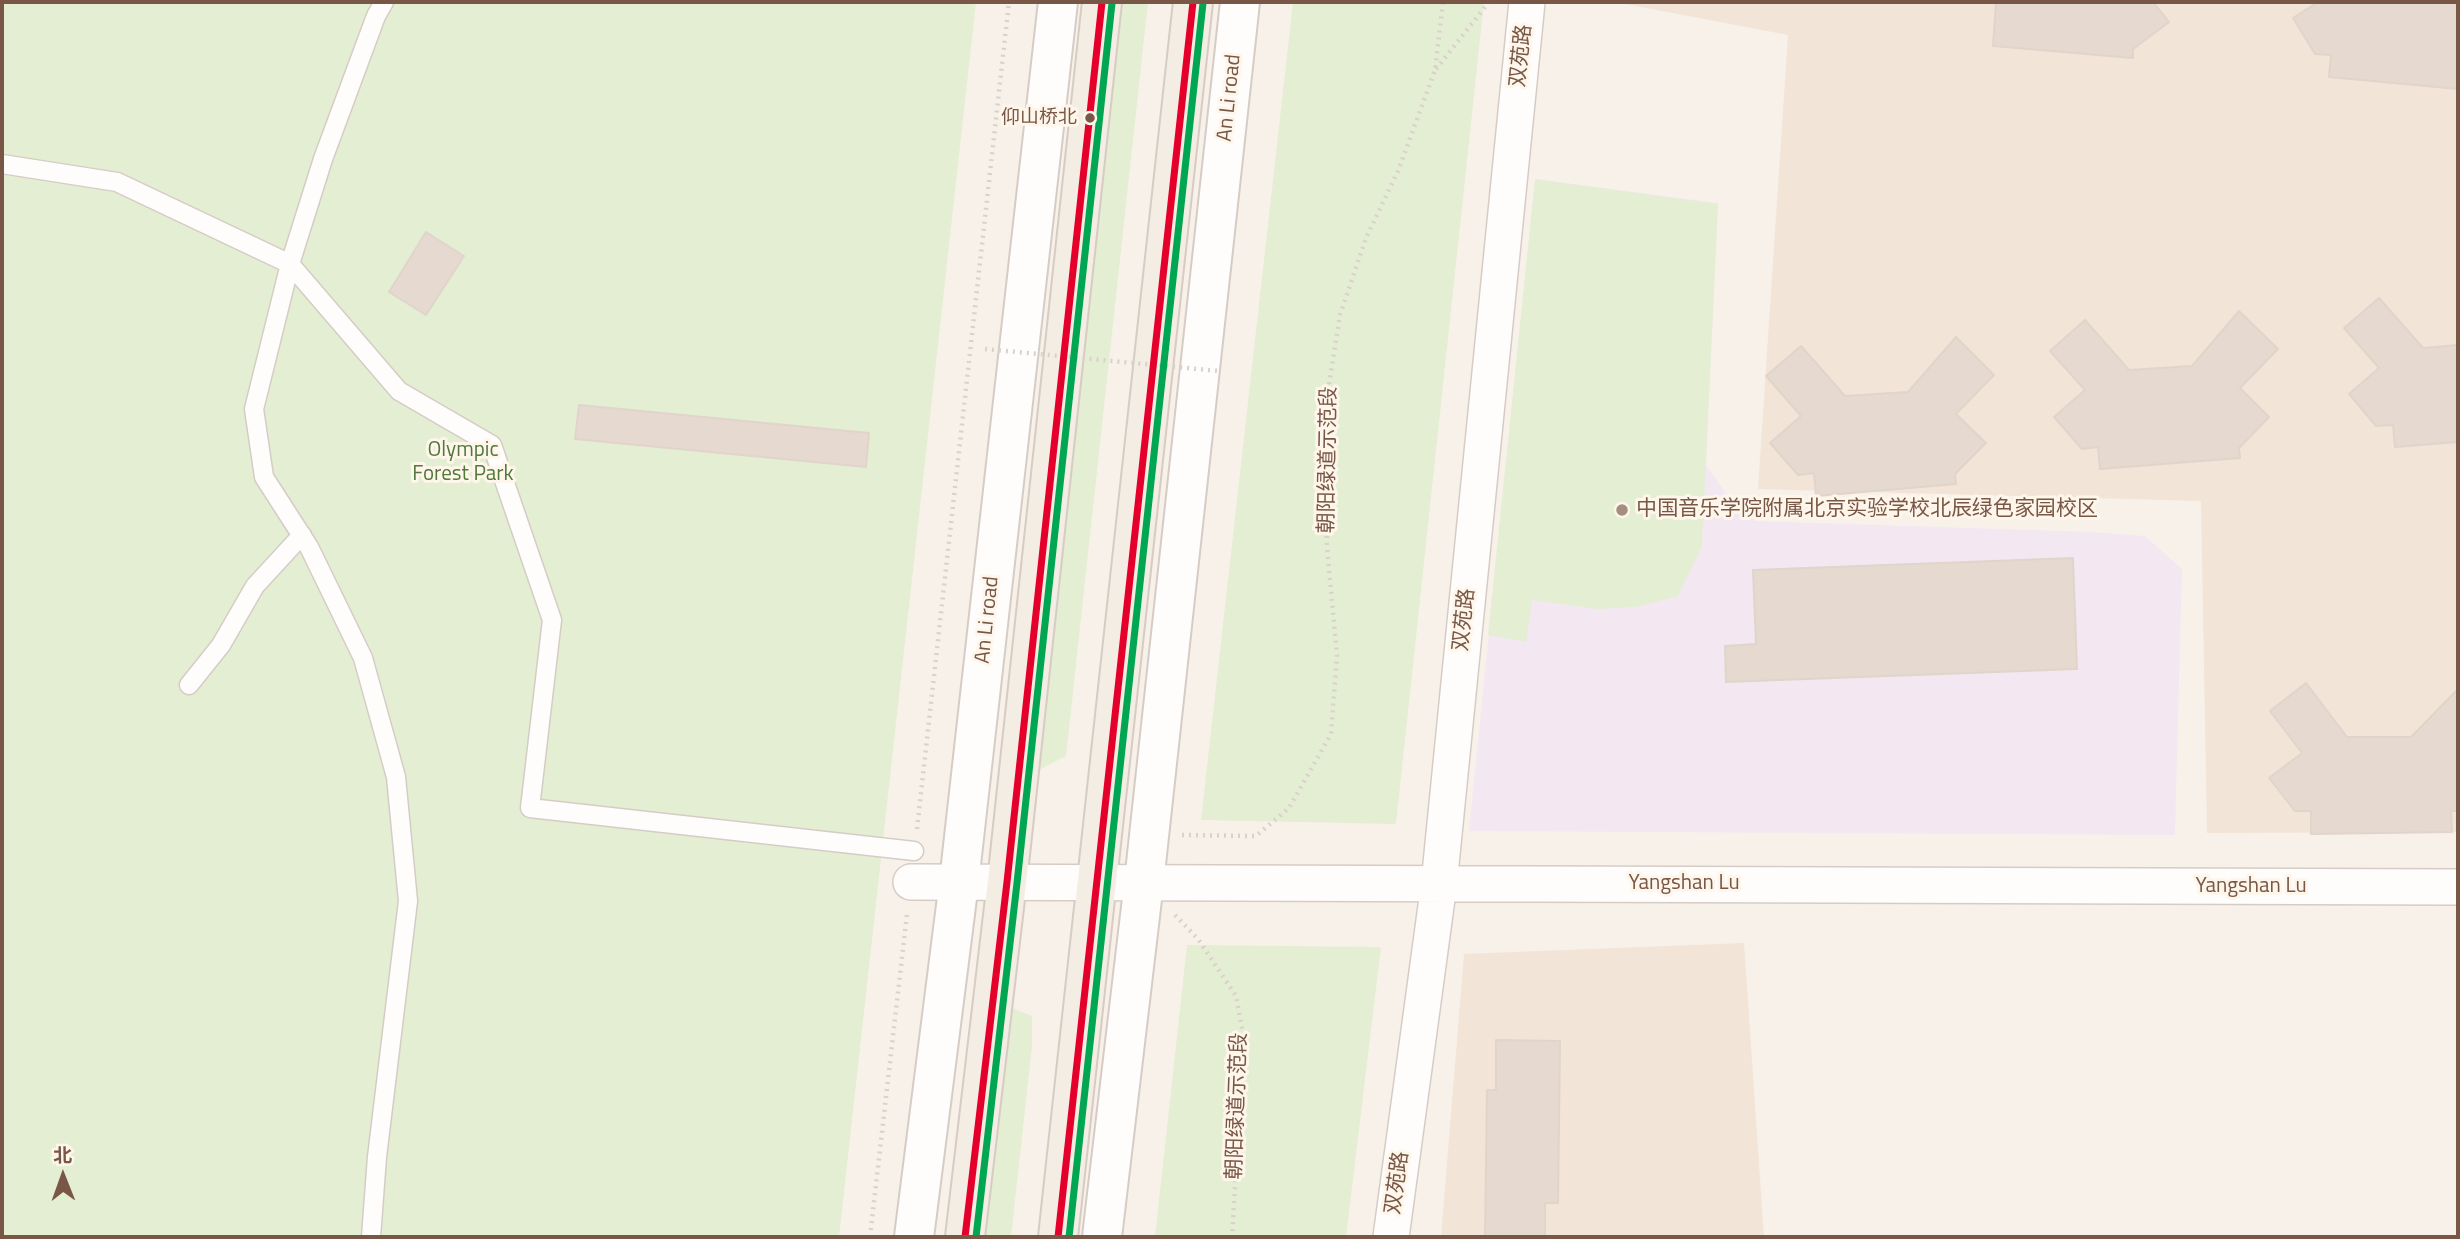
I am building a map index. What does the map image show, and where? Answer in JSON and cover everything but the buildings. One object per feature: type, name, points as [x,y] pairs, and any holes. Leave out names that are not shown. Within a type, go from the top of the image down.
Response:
[{"type":"main road","points":[[965,1237],[1007,882],[1102,2]]},
{"type":"main road","points":[[1058,1237],[1193,2]]},
{"type":"street","name":"An Li road","points":[[914,1237],[959,882],[1058,2]]},
{"type":"street","name":"An Li road","points":[[1102,1237],[1144,883],[1240,2]]},
{"type":"street","name":"双苑路","points":[[1391,1237],[1438,884],[1527,2]]},
{"type":"street","name":"Yangshan Lu","points":[[912,867],[959,882],[2458,887]]},
{"type":"lane","points":[[371,1237],[377,1157],[408,901],[396,778],[363,658],[302,535],[264,477],[254,409],[289,264],[323,159],[376,16],[384,2]]},
{"type":"lane","points":[[2,164],[117,182],[289,264],[399,391],[492,445],[552,620],[530,808],[912,867]]},
{"type":"lane","points":[[189,685],[221,645],[255,586],[302,535]]},
{"type":"path","points":[[870,1237],[1009,2]]},
{"type":"path","name":"朝阳绿道示范段","points":[[1181,835],[1256,836],[1289,808],[1331,734],[1336,655],[1325,461],[1328,391],[1340,315],[1361,251],[1398,171],[1435,70],[1443,2]]},
{"type":"path","points":[[1435,70],[1489,2]]},
{"type":"path","points":[[979,268],[987,269]]},
{"type":"path","points":[[985,349],[1219,371]]},
{"type":"path","points":[[956,477],[964,478]]},
{"type":"path","name":"朝阳绿道示范段","points":[[1172,912],[1198,939],[1236,996],[1244,1039],[1232,1237]]},
{"type":"shaded area","points":[[1615,2],[2458,2],[2458,832],[2207,833],[2201,501],[1758,489],[1788,35]]},
{"type":"shaded area","name":"中国音乐学院附属北京实验学校北辰绿色家园校区","points":[[1535,179],[1718,203],[1706,465],[1730,499],[1755,521],[2145,536],[2182,569],[2175,835],[1469,831]]},
{"type":"shaded area","points":[[1744,943],[1764,1237],[1441,1237],[1464,954]]},
{"type":"green space","name":"Olympic Forest Park","points":[[2,2],[976,2],[839,1237],[2,1237]]},
{"type":"green space","points":[[1098,2],[1148,2],[1066,756],[1035,772]]},
{"type":"green space","points":[[1293,2],[1484,2],[1396,824],[1201,820]]},
{"type":"green space","points":[[1535,179],[1718,204],[1702,546],[1678,596],[1636,607],[1597,609],[1532,600],[1526,642],[1488,635]]},
{"type":"green space","points":[[1187,945],[1381,947],[1346,1237],[1155,1237]]},
{"type":"green space","points":[[1012,1008],[1032,1016],[1032,1046],[1011,1237],[959,1237],[981,1020]]},
{"type":"transit line","points":[[965,1237],[1007,882],[1102,2]]},
{"type":"transit line","points":[[1058,1237],[1193,2]]},
{"type":"transit line","points":[[976,1237],[1112,3]]},
{"type":"transit line","points":[[1069,1237],[1203,3]]},
{"type":"place","name":"仰山桥北","points":[[1090,118]]},
{"type":"place","name":"中国音乐学院附属北京实验学校北辰绿色家园校区","points":[[1622,510]]}]
